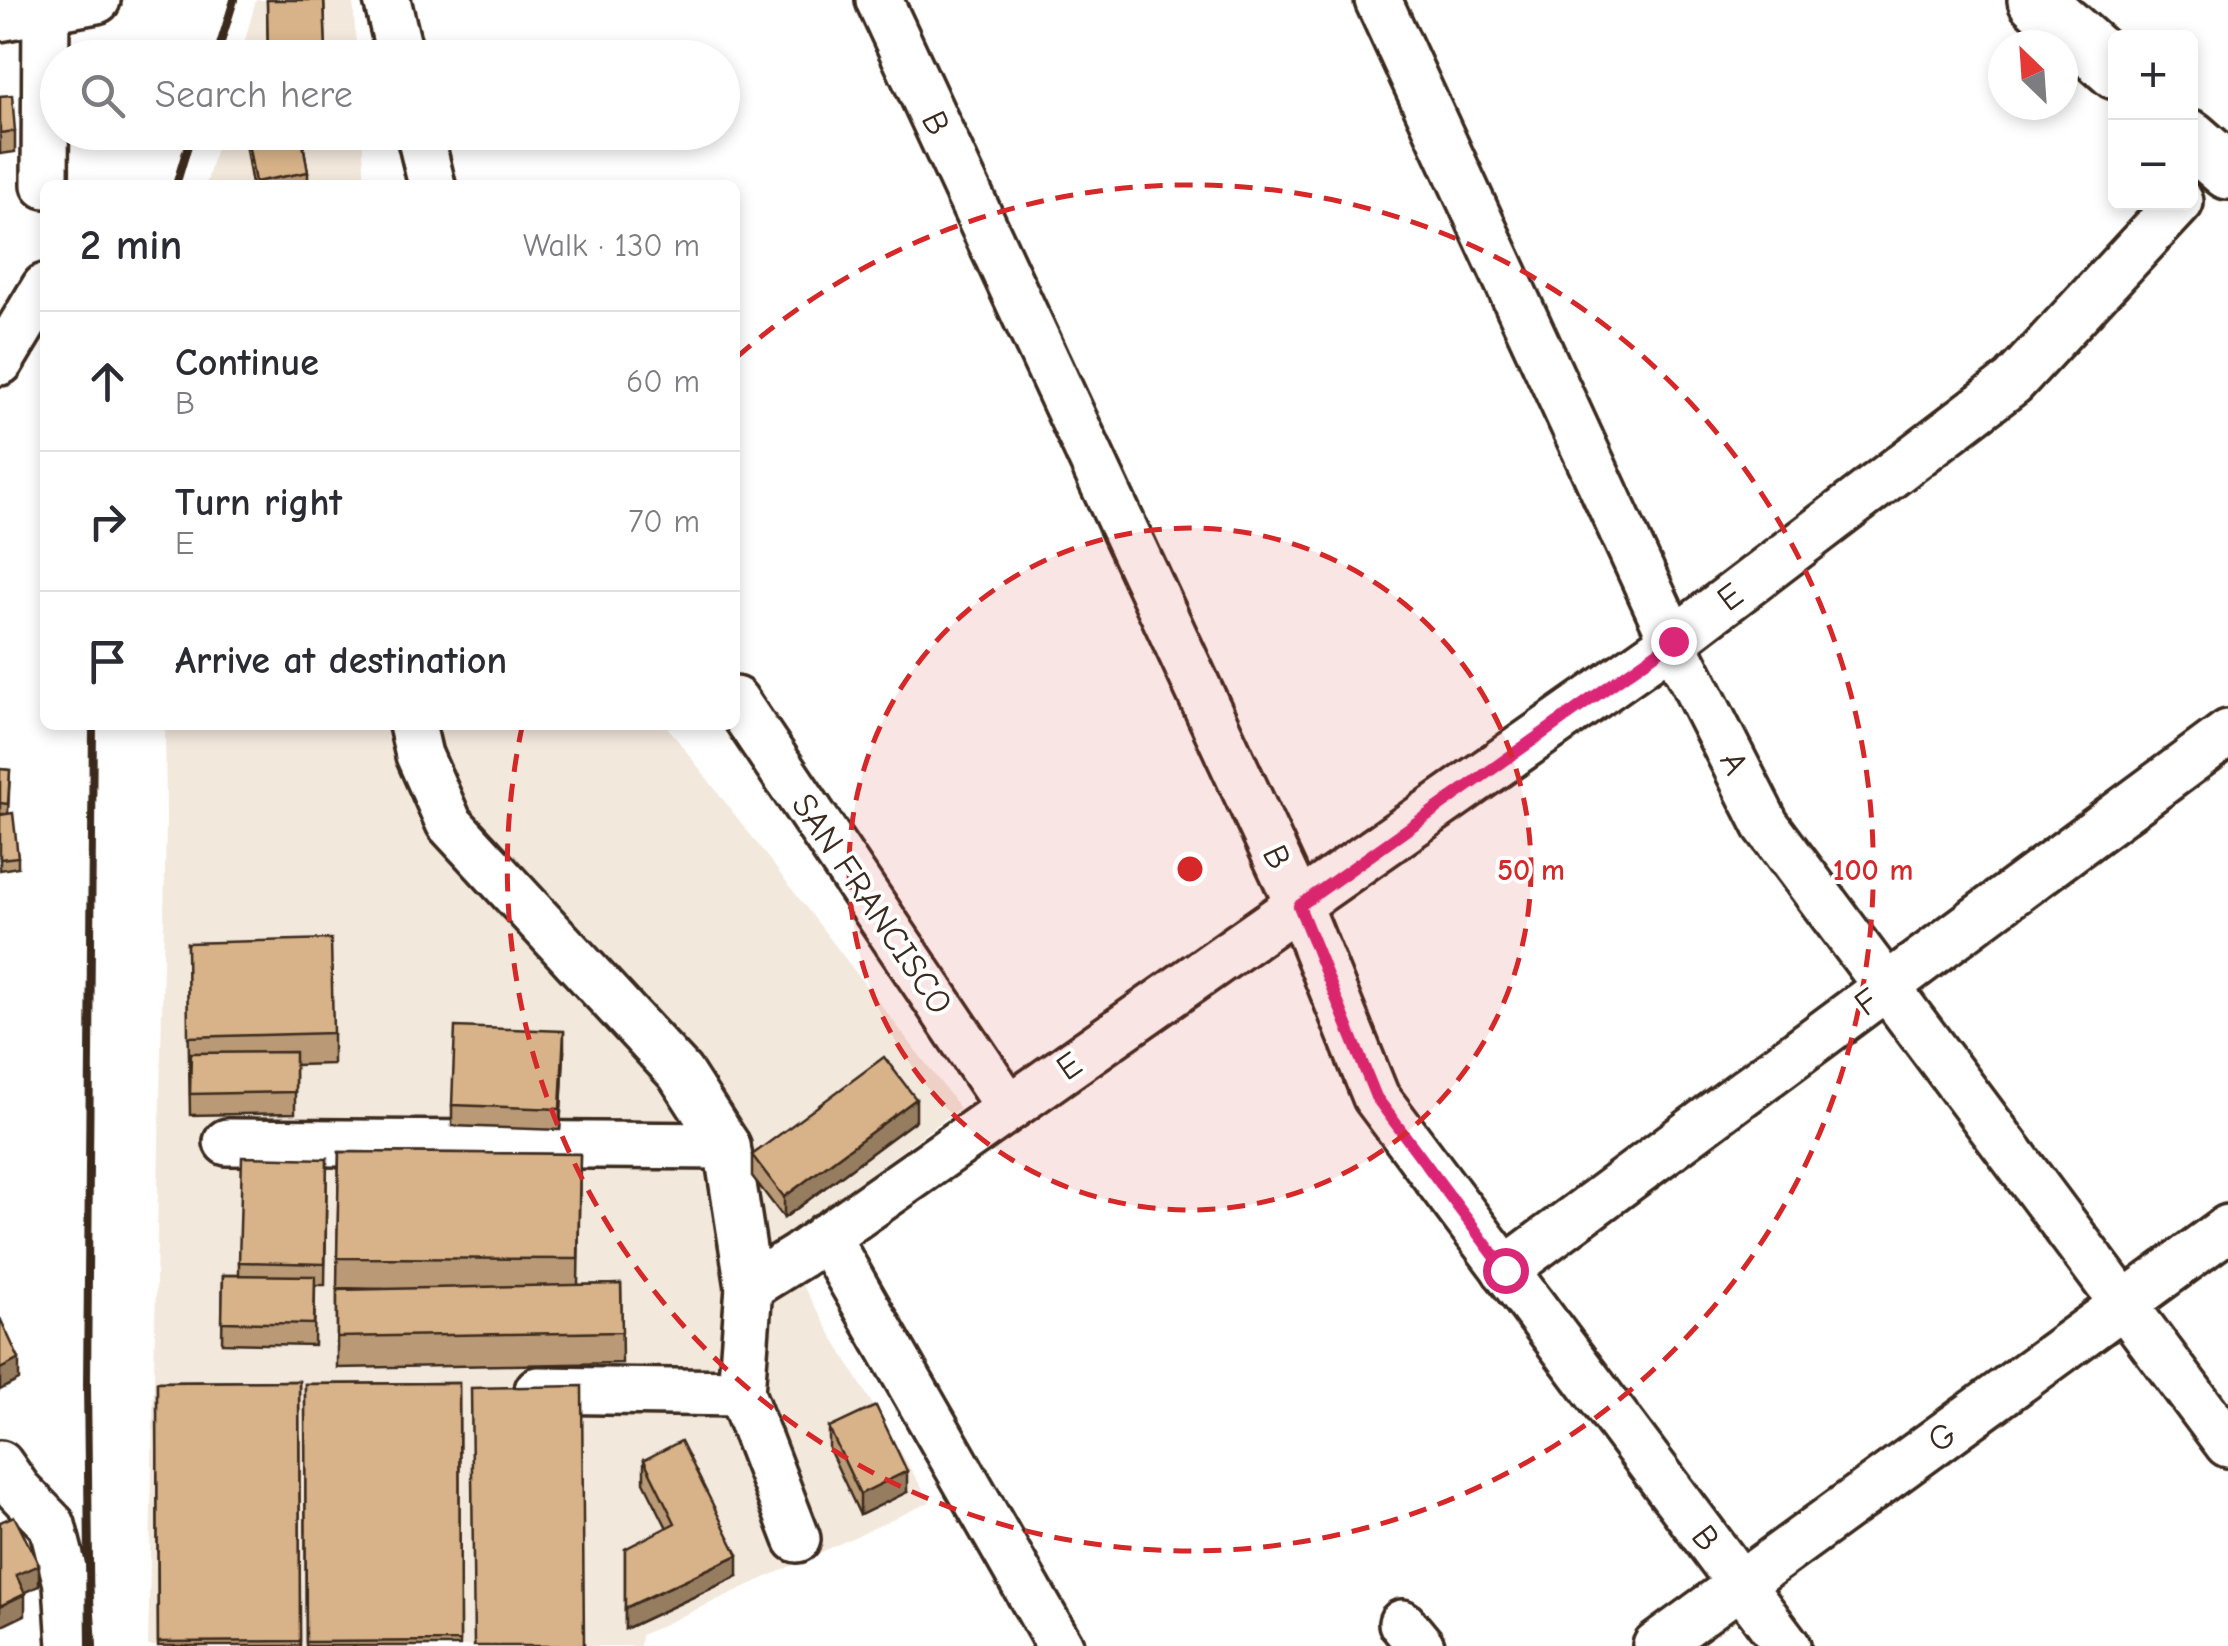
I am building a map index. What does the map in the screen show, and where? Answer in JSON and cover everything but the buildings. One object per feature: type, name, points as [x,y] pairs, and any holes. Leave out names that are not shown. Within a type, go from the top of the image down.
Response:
[{"type":"main road","points":[[2036,0],[2108,64]]},
{"type":"street","points":[[0,18],[46,6],[96,0]]},
{"type":"street","points":[[387,0],[397,40]]},
{"type":"street","name":"B","points":[[879,0],[1299,906],[1376,1097],[1787,1646]]},
{"type":"street","name":"A","points":[[1378,0],[1673,641],[1766,825],[2228,1444]]},
{"type":"street","points":[[46,6],[46,40]]},
{"type":"street","points":[[45,150],[45,180]]},
{"type":"street","points":[[423,150],[431,180]]},
{"type":"street","name":"E","points":[[748,1288],[1673,641],[2013,382],[2173,210]]},
{"type":"street","points":[[0,362],[40,295]]},
{"type":"street","name":"SAN FRANCISCO","points":[[740,707],[1009,1108]]},
{"type":"street","points":[[413,730],[419,755],[449,823],[680,1074],[727,1146],[748,1288],[741,1393],[797,1538]]},
{"type":"street","name":"F","points":[[1505,1270],[2228,733]]},
{"type":"street","points":[[227,1142],[727,1146]]},
{"type":"street","name":"G","points":[[1656,1646],[2228,1228]]},
{"type":"street","points":[[813,1246],[1060,1646]]},
{"type":"street","points":[[538,1390],[741,1393]]},
{"type":"street","points":[[6,1483],[52,1526],[67,1584],[71,1646]]},
{"type":"shaded area","points":[[256,0],[353,0],[356,40],[245,40]]},
{"type":"shaded area","points":[[215,150],[363,150],[365,180],[207,180]]},
{"type":"shaded area","points":[[165,730],[670,730],[960,1108],[777,1242],[930,1502],[641,1635],[640,1646],[148,1646]]},
{"type":"railway","points":[[222,40],[234,0]]},
{"type":"railway","points":[[178,180],[187,150]]},
{"type":"railway","points":[[90,1646],[87,1384],[93,730]]},
{"type":"route","points":[[1505,1270],[1376,1097],[1299,906],[1673,641]]}]
